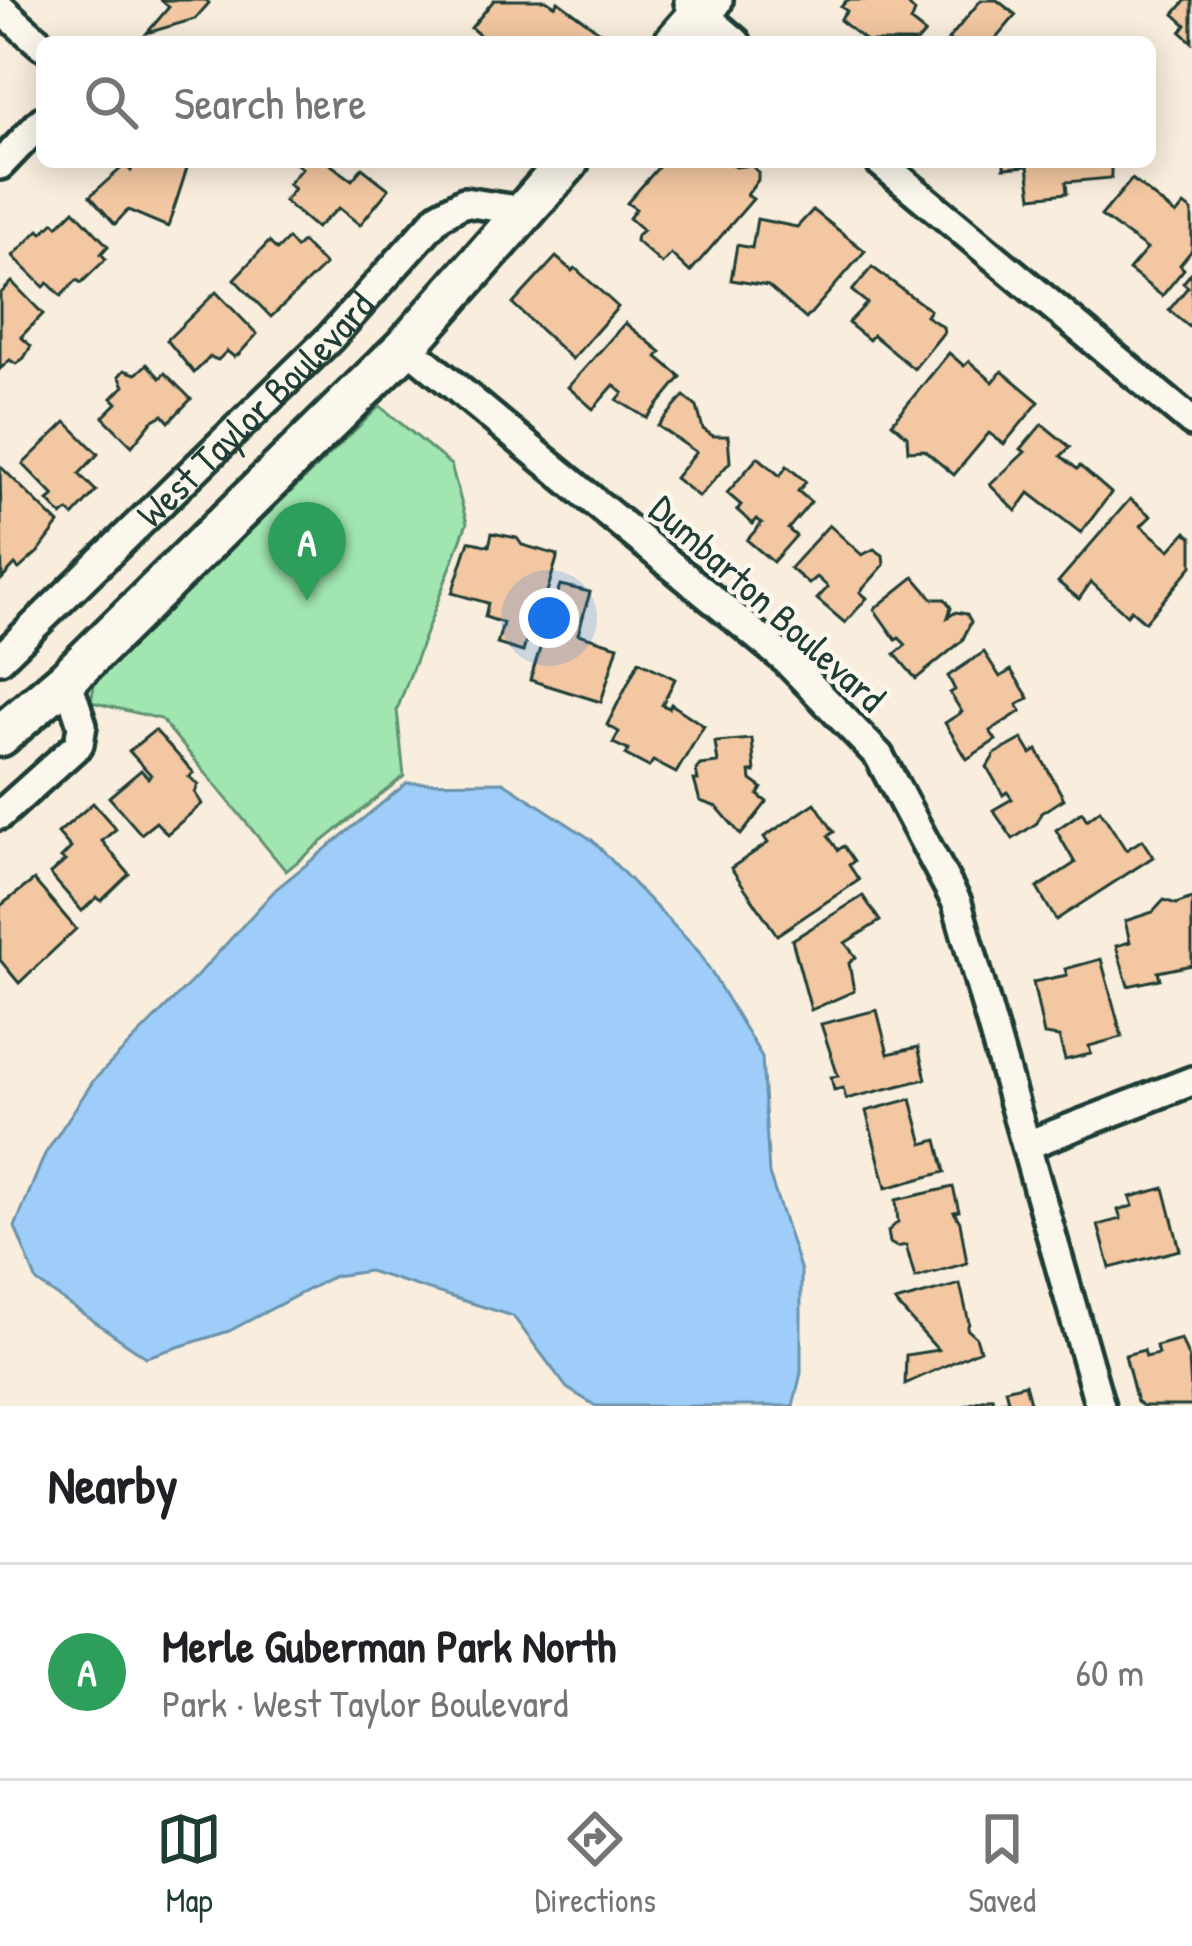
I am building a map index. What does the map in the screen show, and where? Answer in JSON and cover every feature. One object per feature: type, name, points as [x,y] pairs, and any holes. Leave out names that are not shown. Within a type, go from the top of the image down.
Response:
[{"type":"street","points":[[0,8],[36,40]]},
{"type":"street","points":[[694,14],[727,36]]},
{"type":"street","points":[[0,165],[36,127]]},
{"type":"street","name":"West Taylor Boulevard","points":[[0,736],[67,679],[406,346],[563,168]]},
{"type":"street","points":[[887,168],[1192,422]]},
{"type":"street","name":"West Taylor Boulevard","points":[[0,659],[330,338],[439,216],[464,202],[524,212]]},
{"type":"street","name":"Dumbarton Boulevard","points":[[406,346],[786,660],[879,757],[957,903],[1100,1406]]},
{"type":"street","points":[[0,815],[79,744],[82,725],[67,679]]},
{"type":"street","points":[[1027,1144],[1192,1081]]},
{"type":"green space","points":[[380,406],[451,465],[467,523],[397,710],[404,776],[286,871],[161,719],[91,702],[95,680]]},
{"type":"water","points":[[503,782],[592,840],[699,952],[762,1057],[769,1174],[801,1271],[801,1373],[793,1406],[596,1406],[567,1388],[513,1316],[369,1271],[334,1276],[229,1331],[146,1357],[37,1282],[15,1227],[45,1154],[94,1080],[276,889],[407,783]]},
{"type":"building","points":[[161,0],[209,3],[195,19],[147,33],[169,7]]},
{"type":"building","points":[[494,0],[546,0],[555,6],[558,1],[600,32],[597,36],[481,36],[471,28]]},
{"type":"building","points":[[847,0],[904,0],[915,12],[911,22],[925,33],[860,36],[840,20],[847,11],[841,7]]},
{"type":"building","points":[[981,0],[997,0],[1016,15],[998,36],[951,36]]},
{"type":"building","points":[[1186,0],[1192,0],[1192,42],[1181,32],[1186,25],[1174,14]]},
{"type":"building","points":[[122,168],[187,168],[168,227],[128,210],[115,224],[90,196]]},
{"type":"building","points":[[302,168],[335,168],[352,180],[362,168],[389,189],[360,225],[339,208],[316,228],[284,201],[294,189],[288,184]]},
{"type":"building","points":[[658,168],[754,168],[758,172],[747,195],[753,199],[690,272],[671,254],[662,264],[636,241],[643,230],[629,218],[636,209],[627,203]]},
{"type":"building","points":[[1028,168],[1111,168],[1111,178],[1066,182],[1067,193],[1032,197]]},
{"type":"building","points":[[1132,179],[1176,215],[1184,205],[1192,211],[1192,250],[1180,265],[1184,269],[1162,296],[1129,270],[1147,249],[1101,216]]},
{"type":"building","points":[[74,210],[108,246],[101,254],[106,259],[61,296],[48,283],[44,287],[13,256],[39,230],[42,233],[54,222],[58,226]]},
{"type":"building","points":[[813,210],[865,251],[806,319],[768,286],[731,280],[737,245],[752,248],[757,219],[797,227]]},
{"type":"building","points":[[288,239],[296,248],[302,242],[325,265],[271,317],[234,279],[269,242],[277,250]]},
{"type":"building","points":[[556,257],[618,307],[572,359],[513,304]]},
{"type":"building","points":[[872,267],[930,310],[926,316],[943,327],[944,332],[914,369],[873,335],[869,340],[848,323],[867,303],[852,291]]},
{"type":"building","points":[[1192,272],[1192,329],[1169,310],[1188,287],[1183,283]]},
{"type":"building","points":[[12,282],[43,314],[21,337],[31,346],[24,358],[16,364],[10,360],[0,369],[0,294]]},
{"type":"building","points":[[216,292],[257,334],[239,354],[234,357],[227,351],[218,360],[210,357],[194,373],[167,340]]},
{"type":"building","points":[[625,323],[661,352],[657,357],[681,377],[647,418],[617,400],[623,393],[614,385],[593,409],[568,387]]},
{"type":"building","points":[[949,353],[964,366],[969,361],[993,382],[1002,371],[1039,402],[1004,444],[989,433],[954,475],[924,450],[908,451],[907,436],[892,423]]},
{"type":"building","points":[[147,364],[160,378],[165,373],[191,399],[169,422],[163,415],[152,421],[132,446],[103,417],[117,403],[112,398],[124,386],[119,376],[124,370],[136,374]]},
{"type":"building","points":[[684,396],[697,407],[703,429],[713,436],[728,436],[730,462],[699,497],[675,478],[696,452],[658,426]]},
{"type":"building","points":[[66,422],[98,454],[79,474],[96,491],[73,516],[68,511],[62,516],[48,501],[54,496],[23,464]]},
{"type":"building","points":[[1042,424],[1070,447],[1061,456],[1111,493],[1081,533],[1029,493],[1016,511],[990,485],[1025,452],[1021,449]]},
{"type":"building","points":[[758,457],[780,476],[787,466],[806,482],[798,491],[811,502],[788,529],[796,536],[773,562],[747,540],[762,523],[757,519],[753,524],[727,493]]},
{"type":"building","points":[[0,466],[59,524],[38,552],[2,579]]},
{"type":"building","points":[[1130,499],[1151,516],[1141,526],[1170,550],[1186,532],[1192,537],[1192,566],[1145,622],[1131,610],[1127,615],[1091,582],[1079,599],[1058,582]]},
{"type":"building","points":[[829,525],[862,555],[874,549],[883,555],[884,565],[860,592],[867,598],[845,623],[817,599],[828,587],[817,577],[809,584],[790,568]]},
{"type":"building","points":[[492,533],[558,555],[523,652],[497,644],[503,623],[485,617],[488,603],[452,593],[469,541],[489,546]]},
{"type":"building","points":[[914,577],[933,599],[945,599],[951,608],[948,617],[956,612],[967,614],[971,622],[962,641],[916,679],[895,654],[906,645],[896,640],[874,609]]},
{"type":"building","points":[[560,585],[590,592],[578,634],[618,646],[601,702],[530,680]]},
{"type":"building","points":[[984,652],[1000,677],[1011,670],[1029,698],[1017,705],[1021,711],[990,731],[996,740],[967,759],[945,723],[962,712],[950,693],[955,690],[948,676]]},
{"type":"building","points":[[639,661],[675,679],[662,705],[669,708],[671,704],[704,726],[676,773],[626,755],[628,750],[613,743],[619,732],[607,725]]},
{"type":"building","points":[[155,730],[194,773],[189,777],[198,784],[195,793],[202,804],[167,834],[156,822],[141,834],[109,797],[141,770],[148,778],[151,775],[129,751]]},
{"type":"building","points":[[752,739],[755,772],[750,772],[751,780],[762,788],[758,795],[767,802],[741,835],[717,807],[700,801],[694,780],[698,780],[700,765],[718,763],[715,742]]},
{"type":"building","points":[[1022,739],[1031,754],[1037,750],[1064,799],[1013,839],[993,810],[1012,799],[1007,792],[1003,795],[987,767],[995,754]]},
{"type":"building","points":[[93,803],[116,829],[102,841],[129,874],[101,901],[97,897],[82,911],[50,874],[71,848],[58,833]]},
{"type":"building","points":[[815,803],[834,832],[828,836],[838,850],[844,846],[854,861],[849,865],[859,880],[777,935],[731,868],[768,843],[764,837]]},
{"type":"building","points":[[1100,810],[1126,850],[1142,840],[1153,857],[1056,920],[1037,888],[1075,863],[1056,830],[1082,812],[1087,820]]},
{"type":"building","points":[[34,880],[76,929],[19,983],[0,960],[0,906]]},
{"type":"building","points":[[863,896],[880,921],[845,943],[856,957],[849,963],[854,991],[811,1010],[792,940]]},
{"type":"building","points":[[1192,898],[1192,965],[1158,972],[1160,979],[1128,986],[1116,946],[1130,942],[1125,921],[1153,912],[1164,900],[1176,904]]},
{"type":"building","points":[[1101,959],[1122,1037],[1089,1046],[1091,1054],[1065,1060],[1059,1037],[1044,1035],[1033,982],[1067,975],[1065,969]]},
{"type":"building","points":[[877,1010],[888,1054],[918,1047],[926,1079],[846,1099],[843,1088],[834,1090],[831,1077],[838,1076],[821,1024]]},
{"type":"building","points":[[911,1099],[923,1144],[937,1140],[945,1172],[886,1188],[866,1111]]},
{"type":"building","points":[[953,1187],[967,1263],[915,1278],[906,1245],[890,1243],[888,1231],[898,1222],[896,1200]]},
{"type":"building","points":[[1164,1188],[1180,1250],[1110,1268],[1098,1225],[1121,1219],[1118,1210],[1133,1206],[1130,1197]]},
{"type":"building","points":[[960,1284],[967,1329],[980,1350],[905,1384],[906,1355],[938,1350],[895,1302]]},
{"type":"building","points":[[1181,1339],[1189,1359],[1192,1406],[1143,1406],[1137,1402],[1125,1355],[1144,1350],[1146,1357],[1158,1354],[1156,1346]]},
{"type":"building","points":[[1025,1384],[1031,1406],[964,1406],[992,1397],[994,1404],[1008,1400],[1005,1389]]},
{"type":"place","name":"Merle Guberman Park North","points":[[307,601]]}]
